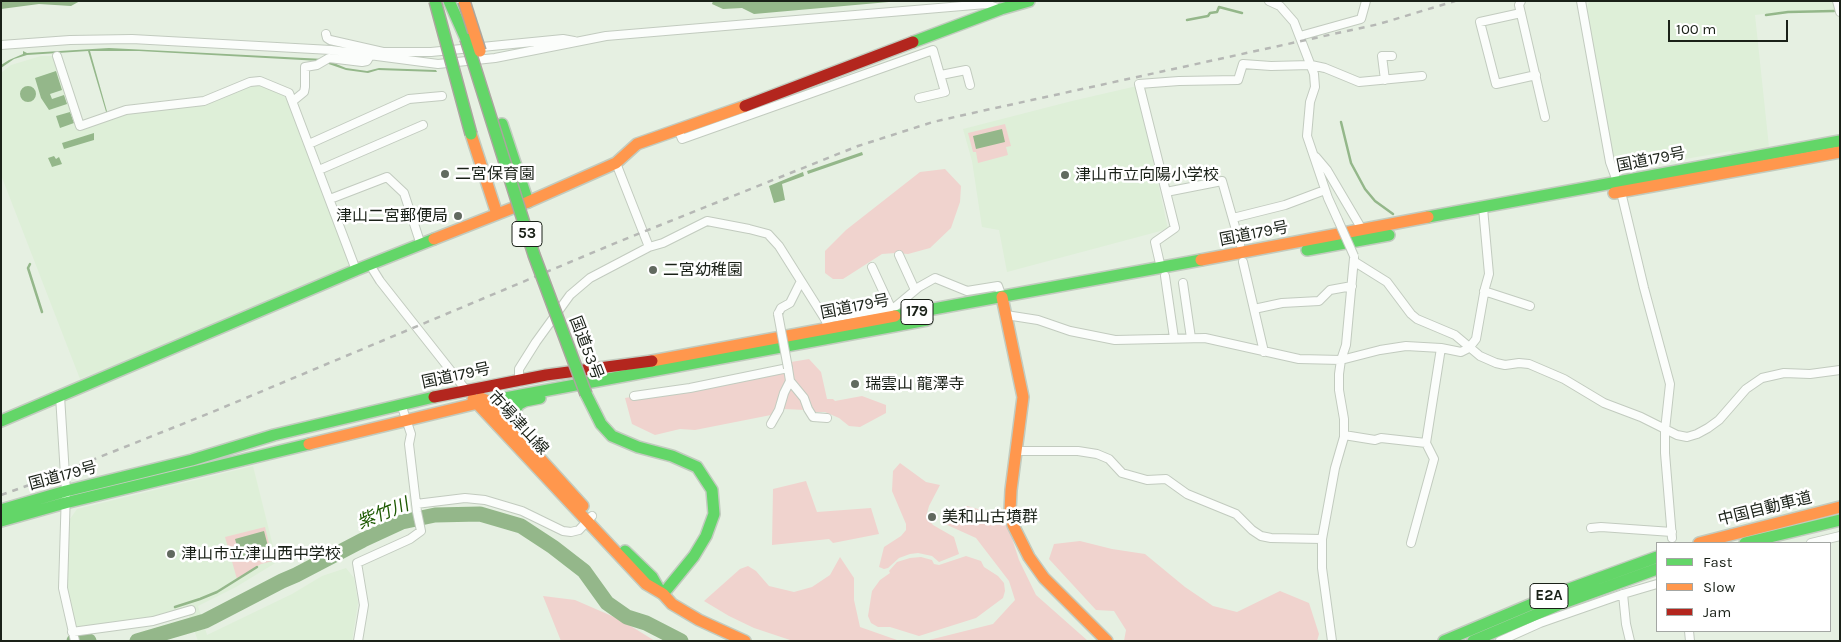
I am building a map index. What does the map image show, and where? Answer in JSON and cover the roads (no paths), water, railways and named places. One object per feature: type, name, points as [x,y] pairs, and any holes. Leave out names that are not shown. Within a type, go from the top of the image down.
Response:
[{"type":"main road","points":[[435,1],[471,134],[497,214]]},
{"type":"main road","name":"国道53号","points":[[449,1],[466,39]]},
{"type":"main road","name":"国道53号","points":[[456,1],[466,39],[534,255],[586,394],[601,424],[612,436],[638,447],[672,456],[697,467],[712,490],[714,514],[706,536],[694,556],[663,594]]},
{"type":"main road","points":[[464,1],[528,202]]},
{"type":"main road","points":[[1,421],[356,270],[528,202],[616,163],[637,144],[678,129],[782,98],[894,50],[1001,9],[1029,1]]},
{"type":"main road","name":"国道179号","points":[[1,521],[65,497],[274,435],[466,390],[546,375],[631,365],[828,329],[1004,305],[1163,272],[1620,187],[1840,141]]},
{"type":"main road","name":"国道179号","points":[[1620,187],[1840,152]]},
{"type":"main road","name":"国道179号","points":[[1163,272],[1243,262],[1364,235]]},
{"type":"main road","points":[[1004,305],[1023,398],[1011,490],[1010,511],[1013,525],[1044,578],[1107,641]]},
{"type":"main road","name":"国道179号","points":[[1,510],[482,402],[567,387],[828,329]]},
{"type":"main road","points":[[521,438],[514,416],[519,404],[548,396],[567,387]]},
{"type":"main road","name":"市場津山線","points":[[466,390],[521,438],[646,584],[663,594],[672,604],[699,620],[746,641]]},
{"type":"main road","name":"市場津山線","points":[[482,402],[590,518]]},
{"type":"main road","name":"中国自動車道","points":[[1703,542],[1840,507]]},
{"type":"main road","name":"中国自動車道","points":[[1749,542],[1840,520]]},
{"type":"main road","name":"E2A","points":[[1444,641],[1558,593],[1656,557]]},
{"type":"main road","name":"E2A","points":[[1473,641],[1563,603],[1656,569]]},
{"type":"street","points":[[1269,1],[1285,10],[1294,22],[1314,74],[1307,136],[1325,190],[1354,259],[1346,345],[1340,360],[1339,390],[1344,419],[1344,435],[1322,539],[1322,568],[1332,641]]},
{"type":"street","points":[[1300,36],[1361,18],[1366,1]]},
{"type":"street","points":[[1521,1],[1519,5],[1545,117]]},
{"type":"street","points":[[1581,1],[1610,162],[1620,187],[1644,288],[1670,384],[1665,430],[1665,453],[1672,535],[1601,527],[1591,528]]},
{"type":"street","points":[[1,45],[70,40],[132,39],[331,50],[438,64],[495,58],[576,41],[633,33],[949,4],[986,4],[1001,9]]},
{"type":"street","points":[[1521,13],[1480,22],[1496,84],[1536,75]]},
{"type":"street","points":[[326,34],[326,38],[330,40],[384,52],[431,52],[563,39],[576,41]]},
{"type":"street","points":[[894,50],[898,63]]},
{"type":"street","points":[[782,98],[898,63],[934,50],[945,92],[919,98]]},
{"type":"street","points":[[293,101],[304,92],[306,87],[304,66],[317,65],[329,58],[362,62],[367,61],[370,56],[384,52]]},
{"type":"street","points":[[57,56],[80,126],[126,110],[204,101],[250,82],[260,81],[289,93],[356,270]]},
{"type":"street","points":[[1385,80],[1382,56],[1392,56]]},
{"type":"street","points":[[1174,338],[1163,272],[1155,242],[1175,228],[1139,84],[1179,80],[1238,80],[1243,64],[1271,66],[1311,65],[1325,68],[1358,82],[1422,76]]},
{"type":"street","points":[[941,75],[966,70],[970,86]]},
{"type":"street","points":[[309,144],[410,98],[442,96]]},
{"type":"street","points":[[319,170],[423,125]]},
{"type":"street","points":[[1313,153],[1327,170],[1364,235]]},
{"type":"street","points":[[616,163],[649,247]]},
{"type":"street","points":[[330,199],[387,176],[404,193],[421,245]]},
{"type":"street","points":[[1166,192],[1222,181],[1240,244]]},
{"type":"street","points":[[1233,218],[1285,205],[1325,190]]},
{"type":"street","points":[[522,396],[519,369],[570,295],[590,278],[649,247],[663,243],[708,222],[749,228],[768,234],[801,281],[828,329],[895,307],[915,290],[935,278],[967,291],[998,286],[1004,305],[1070,331],[1115,340],[1205,338],[1299,359],[1340,360],[1406,346],[1441,348],[1461,352],[1469,348],[1476,339],[1484,291],[1489,274],[1484,213]]},
{"type":"street","points":[[899,255],[915,290]]},
{"type":"street","points":[[1354,259],[1387,282],[1411,314],[1417,319],[1455,335],[1480,356],[1496,364],[1529,364],[1564,379],[1604,403],[1641,417],[1677,435],[1688,437],[1697,434],[1719,420],[1752,383],[1769,376],[1784,373],[1810,374],[1840,370]]},
{"type":"street","points":[[1243,262],[1264,352]]},
{"type":"street","points":[[370,265],[380,281],[466,390]]},
{"type":"street","points":[[872,267],[891,308]]},
{"type":"street","points":[[801,281],[790,303],[781,308],[778,314],[790,381],[804,398],[813,417],[827,418]]},
{"type":"street","points":[[1183,283],[1191,338]]},
{"type":"street","points":[[1254,309],[1282,303],[1319,301],[1330,290],[1352,286]]},
{"type":"street","points":[[1484,291],[1530,306]]},
{"type":"street","points":[[1411,543],[1434,459],[1426,443],[1441,348]]},
{"type":"street","points":[[634,396],[690,388],[788,368]]},
{"type":"street","points":[[771,424],[779,410],[790,381]]},
{"type":"street","points":[[60,396],[65,497],[63,588],[75,641]]},
{"type":"street","points":[[358,641],[364,605],[357,563],[410,539],[421,531],[409,444],[411,434],[401,404]]},
{"type":"street","points":[[1344,435],[1375,440],[1381,438],[1426,443]]},
{"type":"street","points":[[1017,451],[1078,451],[1097,454],[1109,459],[1122,473],[1147,480],[1166,479],[1187,494],[1236,514],[1261,536],[1271,538],[1322,539]]},
{"type":"street","points":[[417,508],[465,498],[485,500],[522,511],[563,531],[570,532],[579,530],[590,518]]},
{"type":"street","points":[[1815,542],[1840,536]]},
{"type":"street","points":[[1500,641],[1540,624],[1623,594],[1656,584]]},
{"type":"street","points":[[1623,594],[1630,641]]},
{"type":"street","points":[[72,632],[153,621],[191,610]]},
{"type":"waterway","points":[[1187,20],[1208,16],[1210,13],[1217,12],[1219,7],[1242,13]]},
{"type":"waterway","points":[[1766,15],[1788,12],[1834,11]]},
{"type":"waterway","points":[[1341,122],[1351,163],[1365,189],[1375,201],[1393,214]]},
{"type":"waterway","points":[[30,264],[28,268],[42,312]]},
{"type":"waterway","name":"紫竹川","points":[[137,641],[205,621],[402,522],[435,515],[480,514],[521,526],[553,547],[584,571],[607,603],[627,617],[646,623],[681,641]]},
{"type":"waterway","points":[[175,607],[217,592],[257,567]]},
{"type":"waterway","name":"紫竹川","points":[[74,641],[84,639],[89,641]]},
{"type":"railway","points":[[1,495],[210,413],[618,242],[858,146],[933,122],[1379,24],[1455,1]]},
{"type":"place","name":"二宮保育園","points":[[445,174]]},
{"type":"place","name":"津山市立向陽小学校","points":[[1065,175]]},
{"type":"place","name":"津山二宮郵便局","points":[[458,216]]},
{"type":"place","name":"二宮幼稚園","points":[[653,270]]},
{"type":"place","name":"瑞雲山 龍澤寺","points":[[855,384]]},
{"type":"place","name":"美和山古墳群","points":[[932,517]]},
{"type":"place","name":"津山市立津山西中学校","points":[[171,554]]}]
